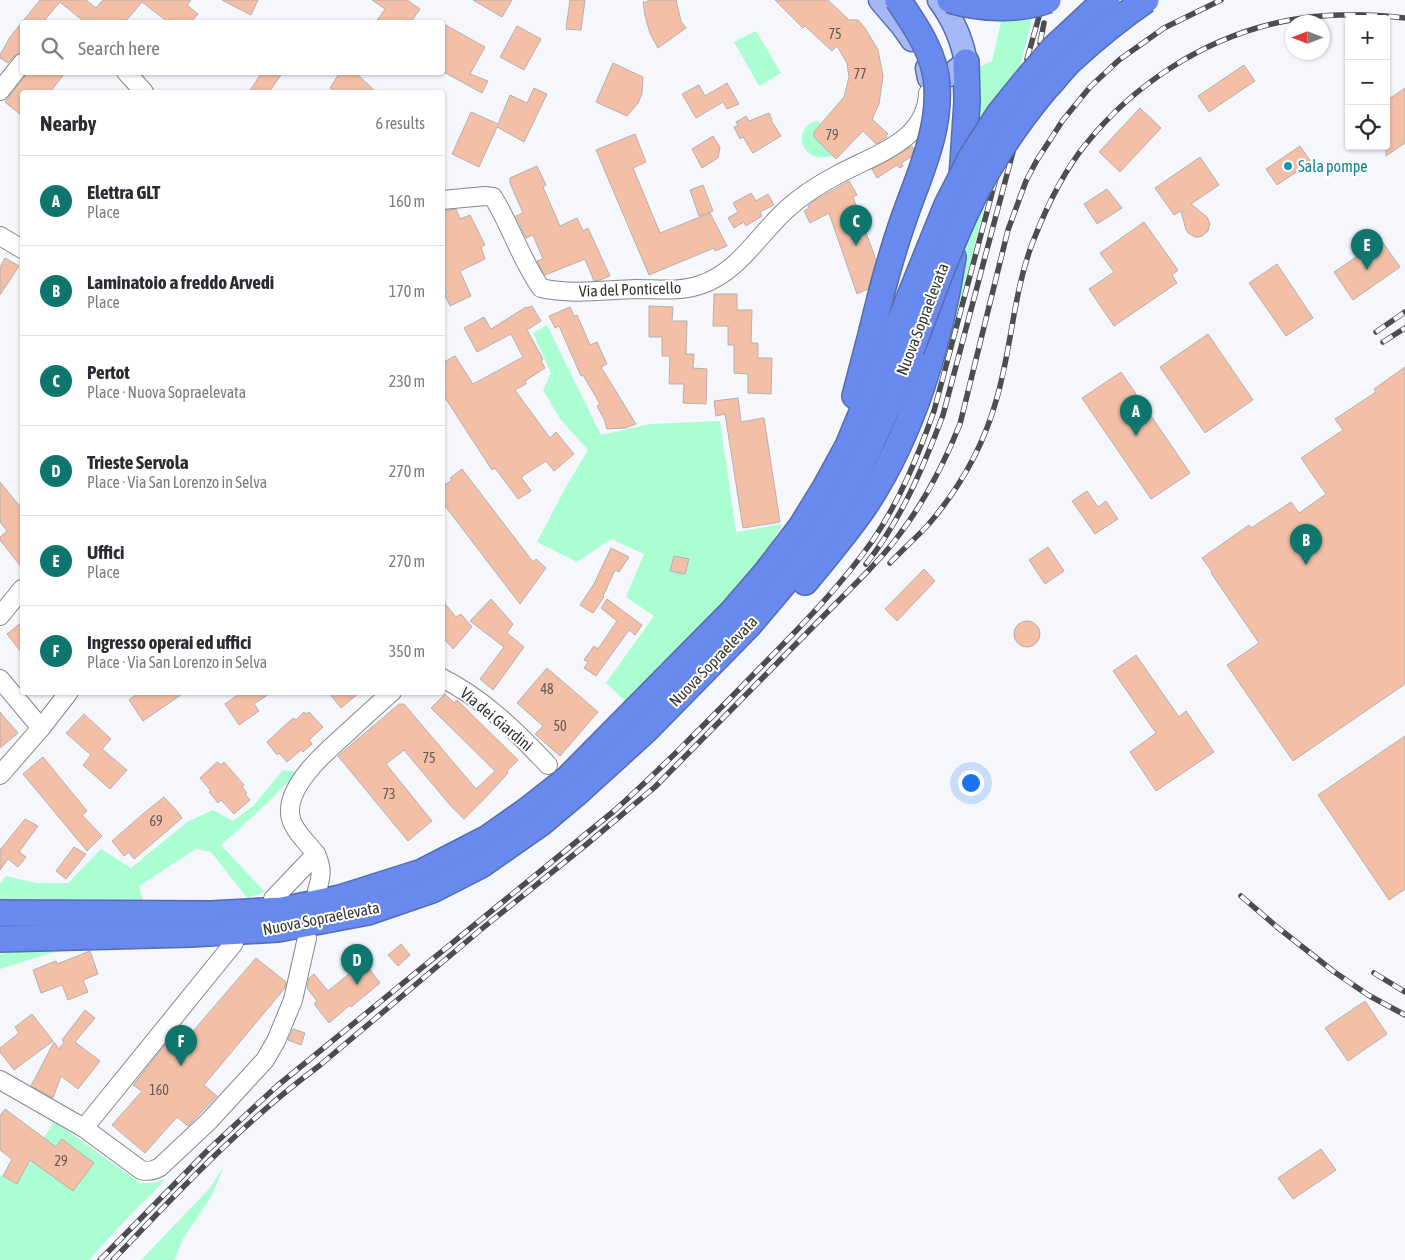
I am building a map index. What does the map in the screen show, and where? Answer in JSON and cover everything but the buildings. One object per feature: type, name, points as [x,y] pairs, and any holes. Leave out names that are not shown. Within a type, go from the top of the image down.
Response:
[{"type":"highway","points":[[891,341],[888,266],[932,140],[937,102],[937,84],[933,66],[920,32],[898,0]]},
{"type":"highway","points":[[950,0],[985,7],[1014,6],[1040,3],[1048,0]]},
{"type":"highway","name":"Nuova Sopraelevata","points":[[0,939],[191,934],[278,929],[368,912],[432,890],[481,865],[541,822],[579,791],[646,730],[749,625],[816,542],[866,454],[890,401],[891,341],[947,204],[972,156],[999,114],[1054,48],[1100,5],[1108,0]]},
{"type":"highway","name":"Nuova Sopraelevata","points":[[0,913],[211,914],[282,910],[340,898],[422,872],[488,838],[567,779],[733,611],[765,574],[821,471],[839,435],[855,396],[942,268],[966,211],[991,164],[1012,131],[1068,64],[1115,21],[1146,0]]},
{"type":"highway","points":[[646,730],[697,690],[791,598],[835,546],[864,506],[891,460],[911,417],[931,356],[949,284],[963,172],[967,102],[966,62]]},
{"type":"main road","points":[[880,0],[912,40],[924,62],[929,78],[940,78],[950,75],[966,62],[960,38],[939,0]]},
{"type":"street","points":[[0,91],[20,65]]},
{"type":"street","points":[[129,75],[142,90]]},
{"type":"street","name":"Via del Ponticello","points":[[445,200],[493,197],[504,214],[532,274],[541,288],[554,291],[580,292],[675,290],[700,285],[716,278],[736,264],[787,209],[807,193],[836,175],[875,156],[906,137],[916,128],[924,114],[928,98],[929,78]]},
{"type":"street","points":[[0,236],[20,248]]},
{"type":"street","points":[[0,616],[20,591]]},
{"type":"street","points":[[0,679],[41,728]]},
{"type":"street","name":"Via dei Giardini","points":[[445,680],[462,688],[499,716],[548,765]]},
{"type":"street","points":[[0,775],[41,728],[66,695]]},
{"type":"street","points":[[317,892],[321,865],[316,854],[295,827],[290,813],[293,797],[301,780],[317,761],[389,695]]},
{"type":"street","points":[[273,898],[316,854]]},
{"type":"street","points":[[0,1080],[84,1128],[140,1170],[146,1172],[154,1171],[209,1121],[264,1060],[276,1041],[293,1000],[307,938]]},
{"type":"street","points":[[84,1128],[234,943]]},
{"type":"green space","points":[[1006,0],[1037,0],[946,358],[971,181],[974,70],[992,61]]},
{"type":"green space","points":[[756,31],[781,73],[759,86],[734,42]]},
{"type":"green space","points":[[816,121],[822,123],[814,132],[814,137],[833,156],[817,157],[811,155],[803,145],[802,139],[805,128]]},
{"type":"green space","points":[[547,325],[601,435],[650,424],[720,421],[736,532],[782,524],[770,546],[739,586],[626,702],[606,683],[654,616],[626,597],[644,554],[611,539],[577,562],[537,542],[588,450],[560,419],[543,390],[551,373],[533,333]]},
{"type":"green space","points":[[283,770],[298,772],[221,845],[265,892],[247,898],[211,852],[196,849],[139,886],[143,901],[0,899],[0,884],[6,876],[36,883],[68,883],[101,849],[131,868],[187,822],[213,810],[233,821],[253,806]]},
{"type":"green space","points":[[115,945],[58,951],[0,969],[0,954],[46,946]]},
{"type":"green space","points":[[54,1121],[140,1183],[152,1183],[166,1179],[89,1260],[0,1260],[0,1175],[17,1184]]},
{"type":"green space","points":[[224,1166],[212,1195],[183,1239],[174,1260],[141,1260],[209,1189]]},
{"type":"railway","points":[[113,1260],[212,1158],[264,1110],[655,787],[869,570],[896,540],[926,495],[941,468],[960,424],[1008,230],[1026,181],[1037,160],[1063,120],[1090,87],[1119,60],[1164,28],[1221,0]]},
{"type":"railway","points":[[1027,59],[1040,13]]},
{"type":"railway","points":[[890,563],[923,530],[950,497],[977,451],[996,401],[1006,361],[1021,279],[1034,239],[1063,178],[1086,144],[1105,123],[1147,84],[1171,68],[1196,53],[1249,31],[1276,23],[1308,17],[1373,15],[1405,18]]},
{"type":"railway","points":[[1040,43],[1044,23]]},
{"type":"railway","points":[[866,564],[890,530],[910,493],[943,415],[1014,148]]},
{"type":"railway","points":[[100,1260],[208,1150],[277,1086],[632,795],[783,644],[846,576],[873,540],[892,509],[908,477],[928,428],[996,178]]},
{"type":"railway","points":[[1376,332],[1405,312]]},
{"type":"railway","points":[[1383,342],[1405,328]]},
{"type":"railway","points":[[1241,896],[1333,971],[1368,995],[1405,1015]]},
{"type":"railway","points":[[1374,973],[1405,992]]},
{"type":"place","name":"Sala pompe","points":[[1288,166]]},
{"type":"place","name":"Pertot","points":[[856,246]]},
{"type":"place","name":"Uffici","points":[[1367,270]]},
{"type":"place","name":"Elettra GLT","points":[[1136,436]]},
{"type":"place","name":"Laminatoio a freddo Arvedi","points":[[1306,565]]},
{"type":"place","name":"Trieste Servola","points":[[357,985]]},
{"type":"place","name":"Ingresso operai ed uffici","points":[[181,1066]]}]
